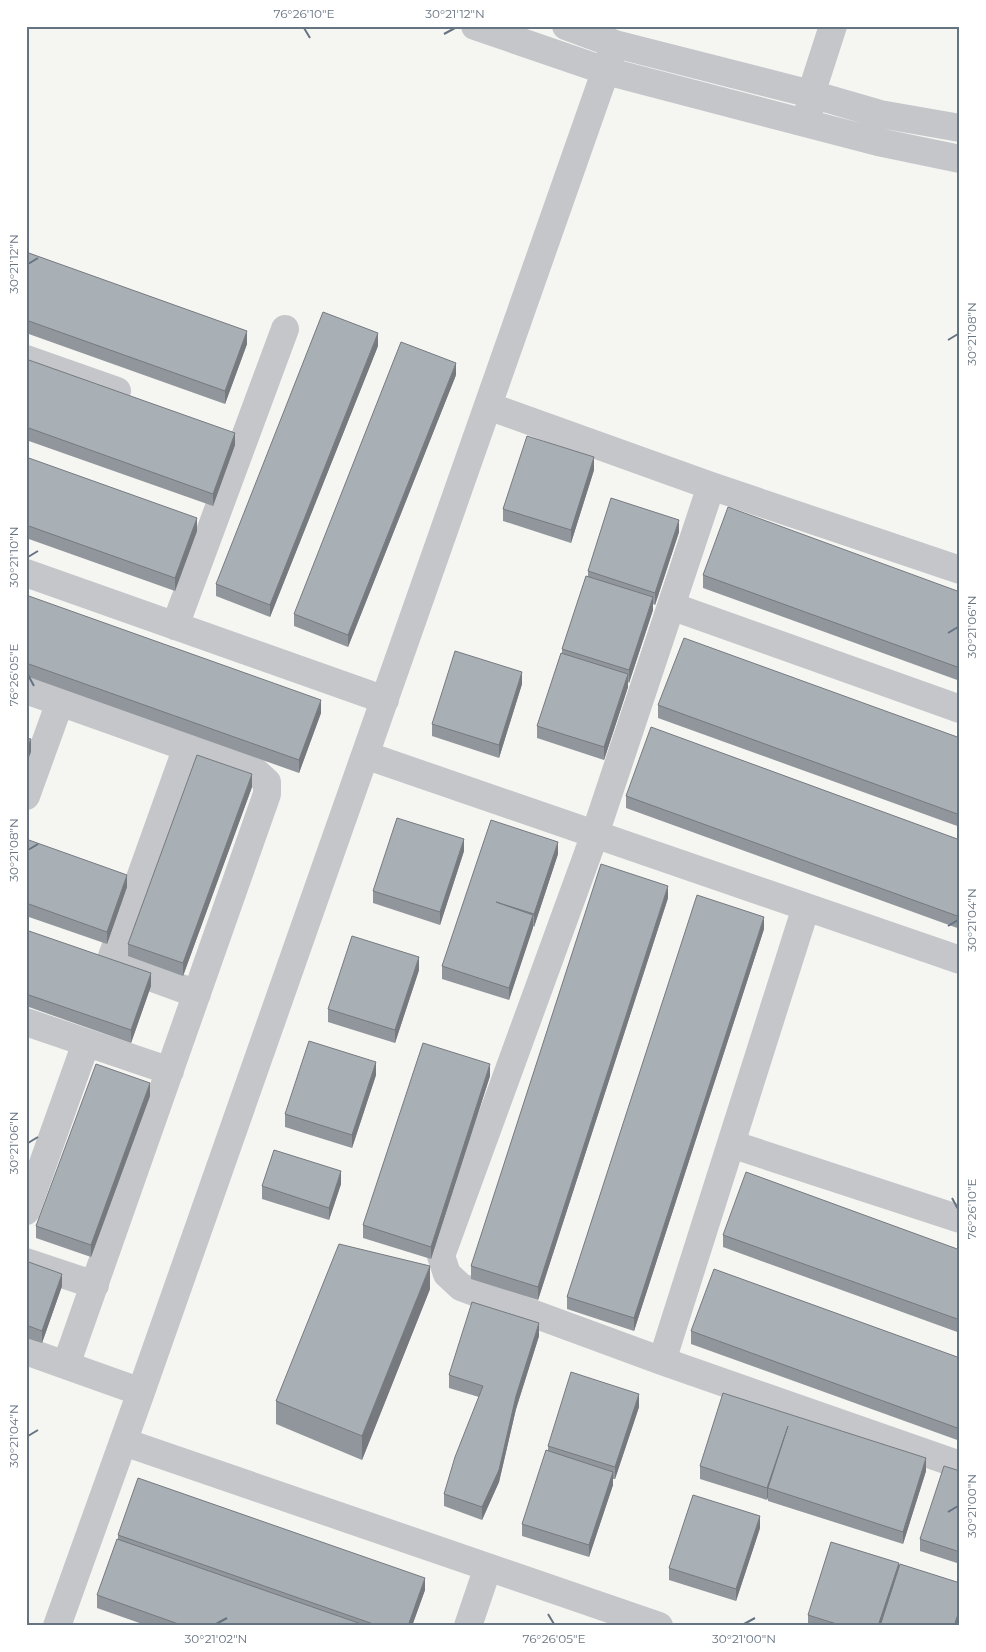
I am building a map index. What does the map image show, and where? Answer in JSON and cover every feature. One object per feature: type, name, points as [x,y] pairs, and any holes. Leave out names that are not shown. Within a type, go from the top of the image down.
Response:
[{"type":"street","points":[[475,26],[606,71],[878,142],[960,158]]},
{"type":"street","points":[[566,26],[615,44],[811,94],[880,114],[960,128]]},
{"type":"street","points":[[807,123],[811,94],[834,26]]},
{"type":"street","points":[[62,1625],[141,1392],[615,44]]},
{"type":"street","points":[[174,626],[285,330]]},
{"type":"street","points":[[26,359],[136,398]]},
{"type":"street","points":[[488,406],[711,486],[960,570]]},
{"type":"street","points":[[218,427],[245,437]]},
{"type":"street","points":[[711,486],[595,834],[441,1256],[447,1274],[461,1287],[662,1361],[960,1465]]},
{"type":"street","points":[[26,573],[384,700]]},
{"type":"street","points":[[671,606],[960,709]]},
{"type":"street","points":[[26,690],[256,772],[266,782],[267,794],[66,1365]]},
{"type":"street","points":[[26,796],[60,702]]},
{"type":"street","points":[[110,962],[187,747]]},
{"type":"street","points":[[365,755],[960,960]]},
{"type":"street","points":[[114,870],[140,880]]},
{"type":"street","points":[[662,1361],[806,907]]},
{"type":"street","points":[[82,952],[197,994]]},
{"type":"street","points":[[26,1022],[170,1071]]},
{"type":"street","points":[[26,1211],[86,1042]]},
{"type":"street","points":[[731,1144],[960,1219]]},
{"type":"street","points":[[26,1262],[95,1285]]},
{"type":"street","points":[[26,1351],[141,1392]]},
{"type":"street","points":[[124,1442],[659,1626]]},
{"type":"street","points":[[468,1626],[488,1567]]},
{"type":"building","points":[[26,252],[247,331],[225,391],[26,320]]},
{"type":"building","points":[[323,312],[378,333],[270,605],[216,584]]},
{"type":"building","points":[[401,342],[456,363],[348,635],[294,614]]},
{"type":"building","points":[[26,359],[235,433],[213,494],[26,427]]},
{"type":"building","points":[[527,436],[594,457],[571,530],[503,509]]},
{"type":"building","points":[[26,457],[197,518],[175,578],[26,525]]},
{"type":"building","points":[[611,498],[679,520],[655,593],[588,571]]},
{"type":"building","points":[[728,507],[960,592],[960,668],[703,575]]},
{"type":"building","points":[[586,576],[653,597],[629,670],[562,649]]},
{"type":"building","points":[[26,595],[321,700],[299,760],[26,663]]},
{"type":"building","points":[[684,638],[960,738],[960,815],[658,705]]},
{"type":"building","points":[[455,651],[522,672],[499,745],[432,724]]},
{"type":"building","points":[[561,653],[628,674],[604,747],[537,726]]},
{"type":"building","points":[[651,727],[960,840],[960,917],[626,796]]},
{"type":"building","points":[[26,738],[31,739],[26,752]]},
{"type":"building","points":[[197,755],[252,774],[183,963],[128,944]]},
{"type":"building","points":[[397,818],[464,839],[440,912],[373,891]]},
{"type":"building","points":[[491,820],[558,842],[534,914],[496,902],[533,915],[509,988],[442,966]]},
{"type":"building","points":[[26,839],[127,875],[107,932],[26,903]]},
{"type":"building","points":[[601,864],[668,886],[538,1287],[471,1266]]},
{"type":"building","points":[[697,895],[764,917],[634,1318],[567,1297]]},
{"type":"building","points":[[26,930],[151,973],[131,1030],[26,994]]},
{"type":"building","points":[[352,936],[419,957],[395,1030],[328,1009]]},
{"type":"building","points":[[309,1041],[376,1062],[352,1135],[285,1114]]},
{"type":"building","points":[[423,1043],[490,1064],[431,1247],[363,1225]]},
{"type":"building","points":[[96,1064],[150,1083],[91,1245],[36,1226]]},
{"type":"building","points":[[274,1150],[341,1171],[329,1208],[262,1186]]},
{"type":"building","points":[[746,1172],[960,1250],[960,1320],[723,1235]]},
{"type":"building","points":[[339,1244],[430,1266],[362,1436],[276,1401]]},
{"type":"building","points":[[26,1261],[62,1274],[42,1331],[26,1325]]},
{"type":"building","points":[[714,1269],[960,1358],[960,1429],[691,1331]]},
{"type":"building","points":[[472,1302],[539,1323],[516,1396],[499,1470],[482,1507],[444,1494],[455,1457],[483,1386],[449,1375]]},
{"type":"building","points":[[571,1372],[639,1394],[615,1467],[548,1446]]},
{"type":"building","points":[[723,1393],[926,1458],[903,1532],[768,1488],[788,1426],[767,1488],[700,1466]]},
{"type":"building","points":[[546,1450],[613,1472],[589,1545],[522,1524]]},
{"type":"building","points":[[944,1466],[960,1471],[960,1552],[920,1539]]},
{"type":"building","points":[[138,1478],[425,1578],[408,1626],[379,1626],[118,1535]]},
{"type":"building","points":[[693,1495],[760,1516],[736,1589],[669,1568]]},
{"type":"building","points":[[117,1539],[367,1626],[184,1626],[97,1595]]},
{"type":"building","points":[[831,1542],[899,1563],[878,1626],[843,1626],[808,1615]]},
{"type":"building","points":[[900,1564],[960,1583],[960,1608],[954,1626],[880,1626]]}]
